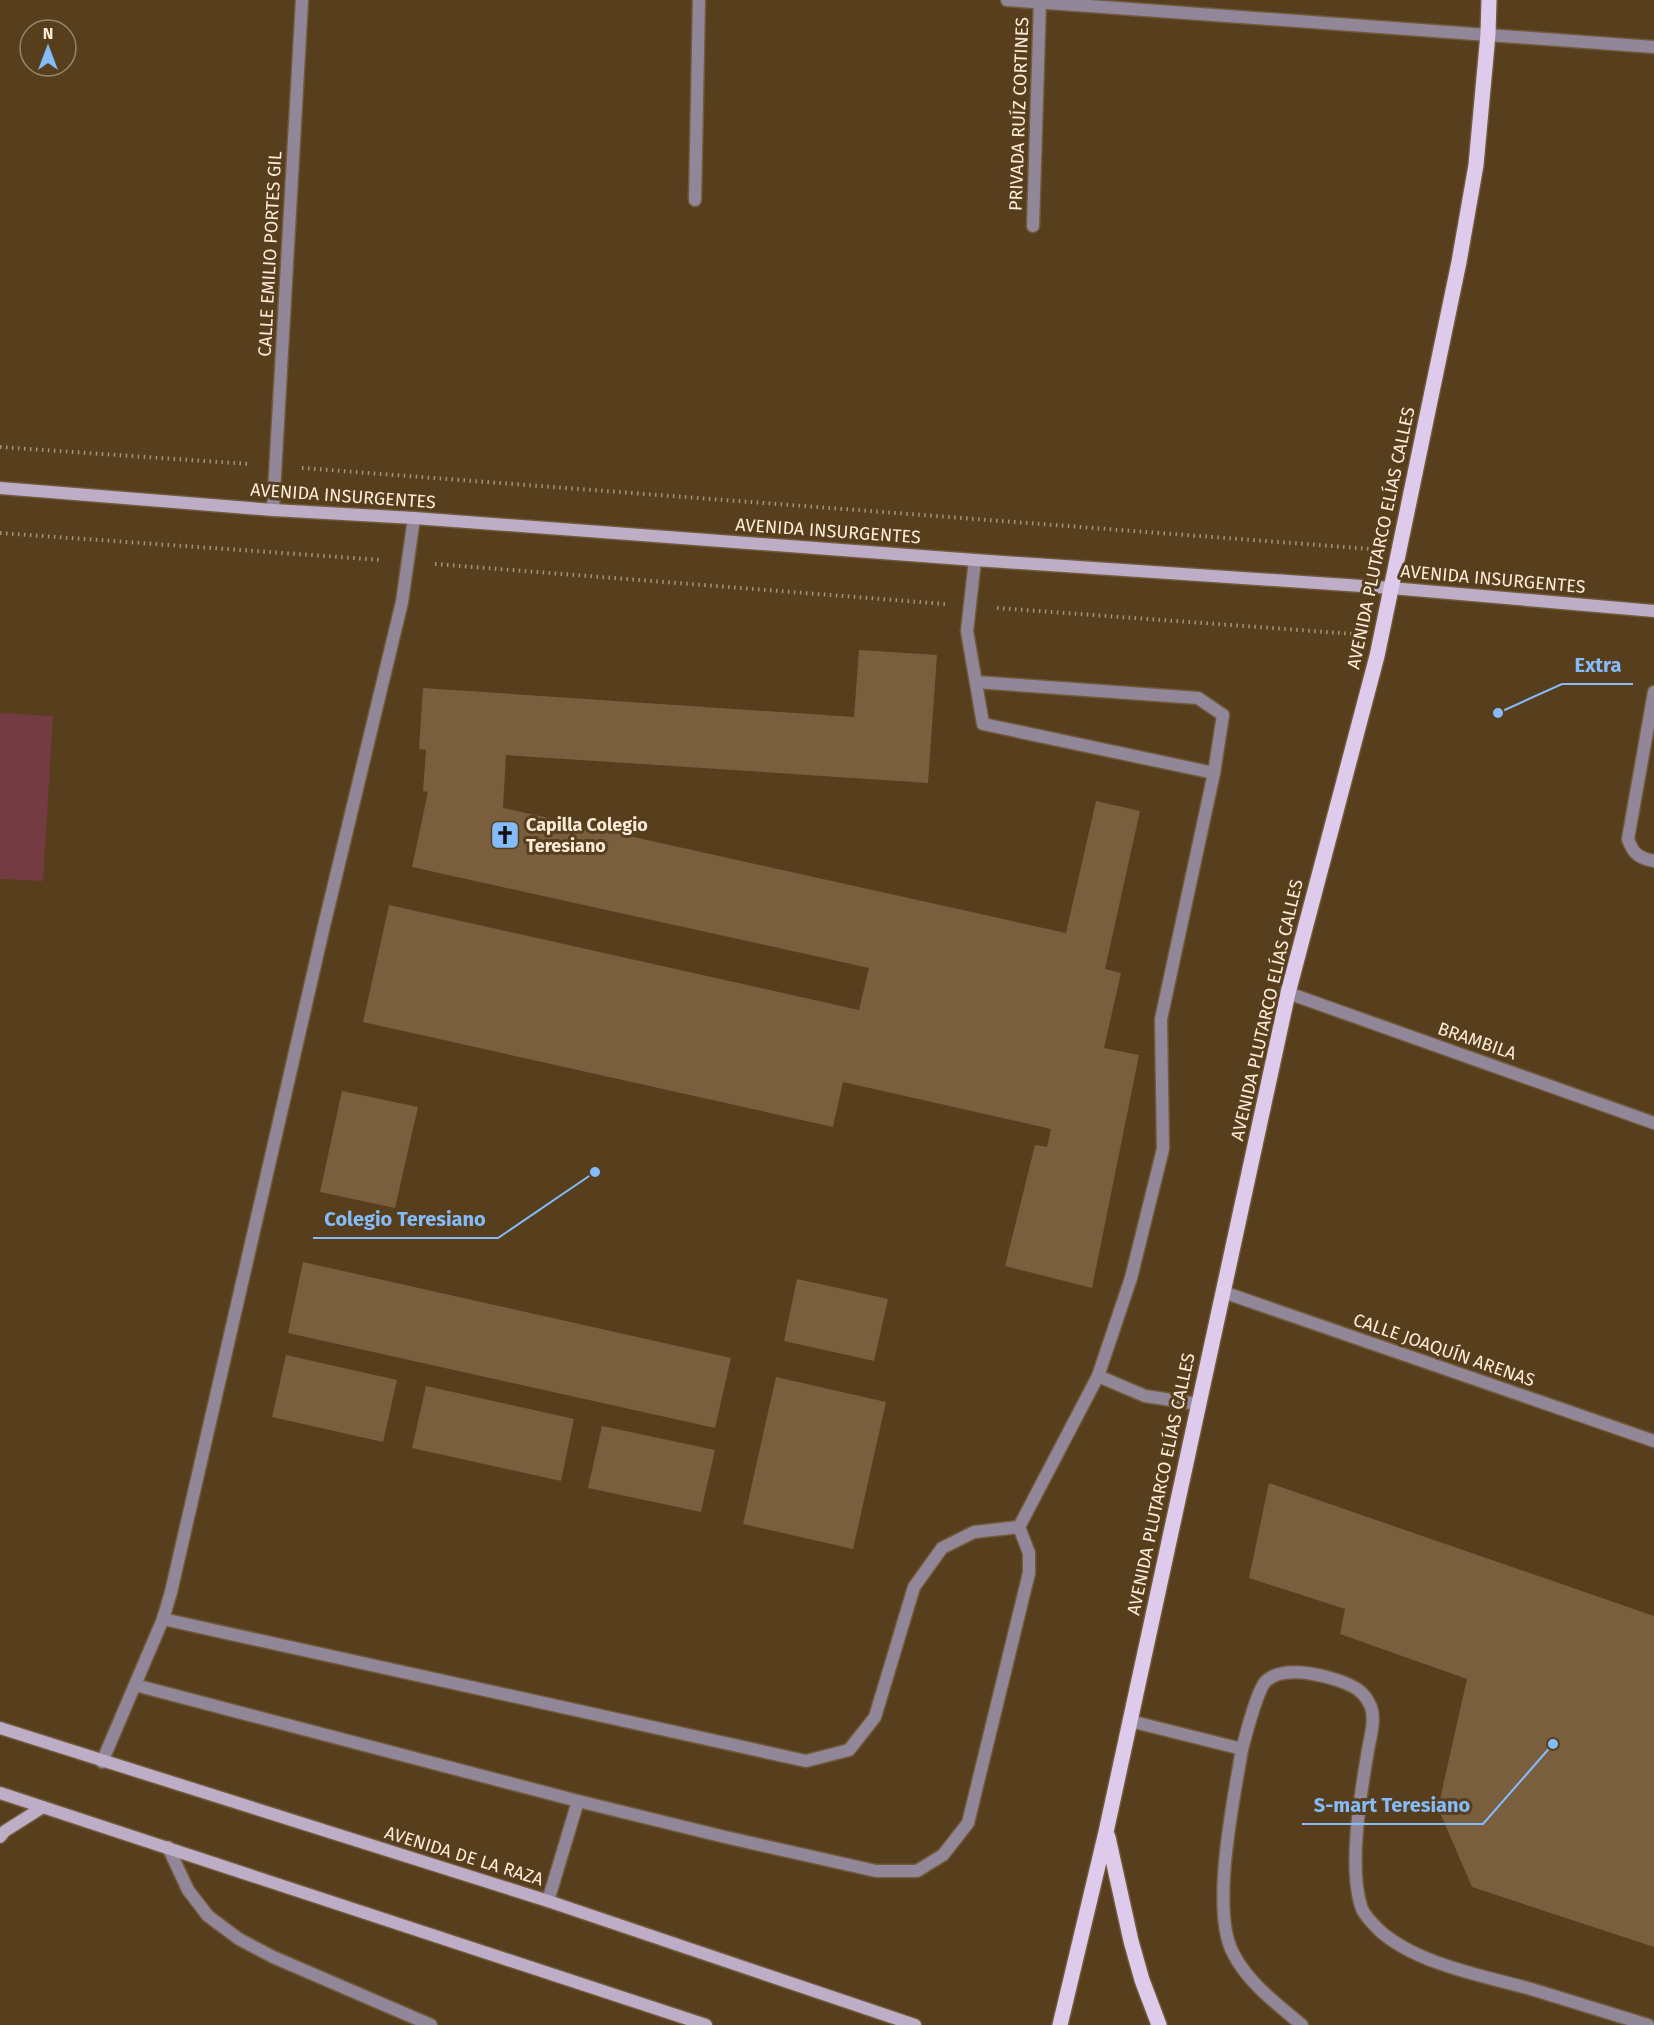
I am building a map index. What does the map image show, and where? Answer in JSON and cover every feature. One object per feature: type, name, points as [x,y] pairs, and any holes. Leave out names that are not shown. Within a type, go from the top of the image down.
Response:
[{"type":"main road","name":"AVENIDA PLUTARCO ELÍAS CALLES","points":[[1060,2025],[1106,1832],[1288,993],[1381,636],[1459,262],[1476,165],[1489,0]]},
{"type":"main road","name":"AVENIDA INSURGENTES","points":[[0,488],[273,510],[414,518],[975,560],[1391,588],[1654,610]]},
{"type":"main road","name":"AVENIDA DE LA RAZA","points":[[0,1728],[548,1901],[915,2025]]},
{"type":"main road","points":[[0,1792],[706,2025]]},
{"type":"main road","points":[[0,1837],[5,1831],[43,1807]]},
{"type":"main road","points":[[1106,1832],[1131,1941],[1142,1980],[1159,2025]]},
{"type":"street","name":"CALLE EMILIO PORTES GIL","points":[[273,510],[302,0]]},
{"type":"street","points":[[695,200],[699,0]]},
{"type":"street","points":[[1006,0],[1654,47]]},
{"type":"street","name":"PRIVADA RUÍZ CORTINES","points":[[1033,226],[1040,1]]},
{"type":"street","points":[[102,1762],[163,1619],[171,1592],[323,930],[402,602],[414,518]]},
{"type":"street","points":[[975,560],[967,631],[983,724],[1214,772]]},
{"type":"street","points":[[135,1685],[578,1801],[876,1871],[917,1871],[943,1855],[968,1823],[1029,1573],[1029,1553],[1019,1527],[1098,1376],[1131,1278],[1163,1149],[1161,1019],[1214,772],[1223,715],[1198,698],[976,682]]},
{"type":"street","points":[[1654,692],[1628,839],[1632,850],[1640,858],[1654,861]]},
{"type":"street","name":"BRAMBILA","points":[[1288,993],[1654,1123]]},
{"type":"street","name":"CALLE JOAQUÍN ARENAS","points":[[1223,1292],[1654,1441]]},
{"type":"street","points":[[1098,1376],[1144,1396],[1198,1404]]},
{"type":"street","points":[[163,1619],[806,1761],[849,1750],[875,1717],[914,1587],[942,1548],[974,1532],[1019,1527]]},
{"type":"street","points":[[1302,2025],[1248,1976],[1232,1953],[1224,1931],[1223,1899],[1242,1749],[1261,1690],[1266,1681],[1277,1675],[1309,1672],[1358,1689],[1365,1696],[1371,1708],[1373,1724],[1366,1757],[1356,1859],[1358,1891],[1363,1911],[1380,1931],[1402,1946],[1443,1965],[1648,2025]]},
{"type":"street","points":[[1130,1721],[1242,1749]]},
{"type":"street","points":[[548,1901],[578,1801]]},
{"type":"street","points":[[168,1847],[193,1897],[208,1916],[239,1939],[273,1957],[431,2025]]},
{"type":"path","points":[[0,447],[1399,551]]},
{"type":"path","points":[[0,533],[1381,636]]},
{"type":"shaded area","points":[[0,713],[53,716],[43,881],[0,879]]},
{"type":"building","points":[[859,650],[937,655],[928,783],[506,755],[503,808],[1066,933],[1096,801],[1140,811],[1105,969],[1121,973],[1104,1048],[1139,1055],[1092,1288],[1005,1266],[1035,1145],[1047,1147],[1051,1129],[843,1082],[833,1127],[363,1022],[389,905],[859,1010],[869,968],[412,867],[428,792],[423,791],[426,750],[419,749],[423,688],[854,717]]},
{"type":"building","points":[[342,1091],[418,1107],[395,1208],[320,1192]]},
{"type":"building","points":[[303,1262],[731,1358],[715,1428],[288,1333]]},
{"type":"building","points":[[797,1279],[888,1299],[874,1361],[784,1341]]},
{"type":"building","points":[[286,1355],[397,1380],[383,1442],[272,1417]]},
{"type":"building","points":[[776,1377],[886,1402],[853,1549],[743,1524]]},
{"type":"building","points":[[426,1386],[574,1419],[561,1481],[412,1448]]},
{"type":"building","points":[[602,1426],[715,1450],[701,1512],[588,1488]]},
{"type":"building","points":[[1269,1483],[1654,1616],[1654,1947],[1472,1887],[1438,1808],[1467,1679],[1340,1634],[1345,1609],[1249,1578]]},
{"type":"place","name":"Extra","points":[[1498,713]]},
{"type":"place","name":"Capilla Colegio Teresiano","points":[[505,835]]},
{"type":"place","name":"Colegio Teresiano","points":[[595,1172]]},
{"type":"place","name":"S-mart Teresiano","points":[[1553,1744]]}]
